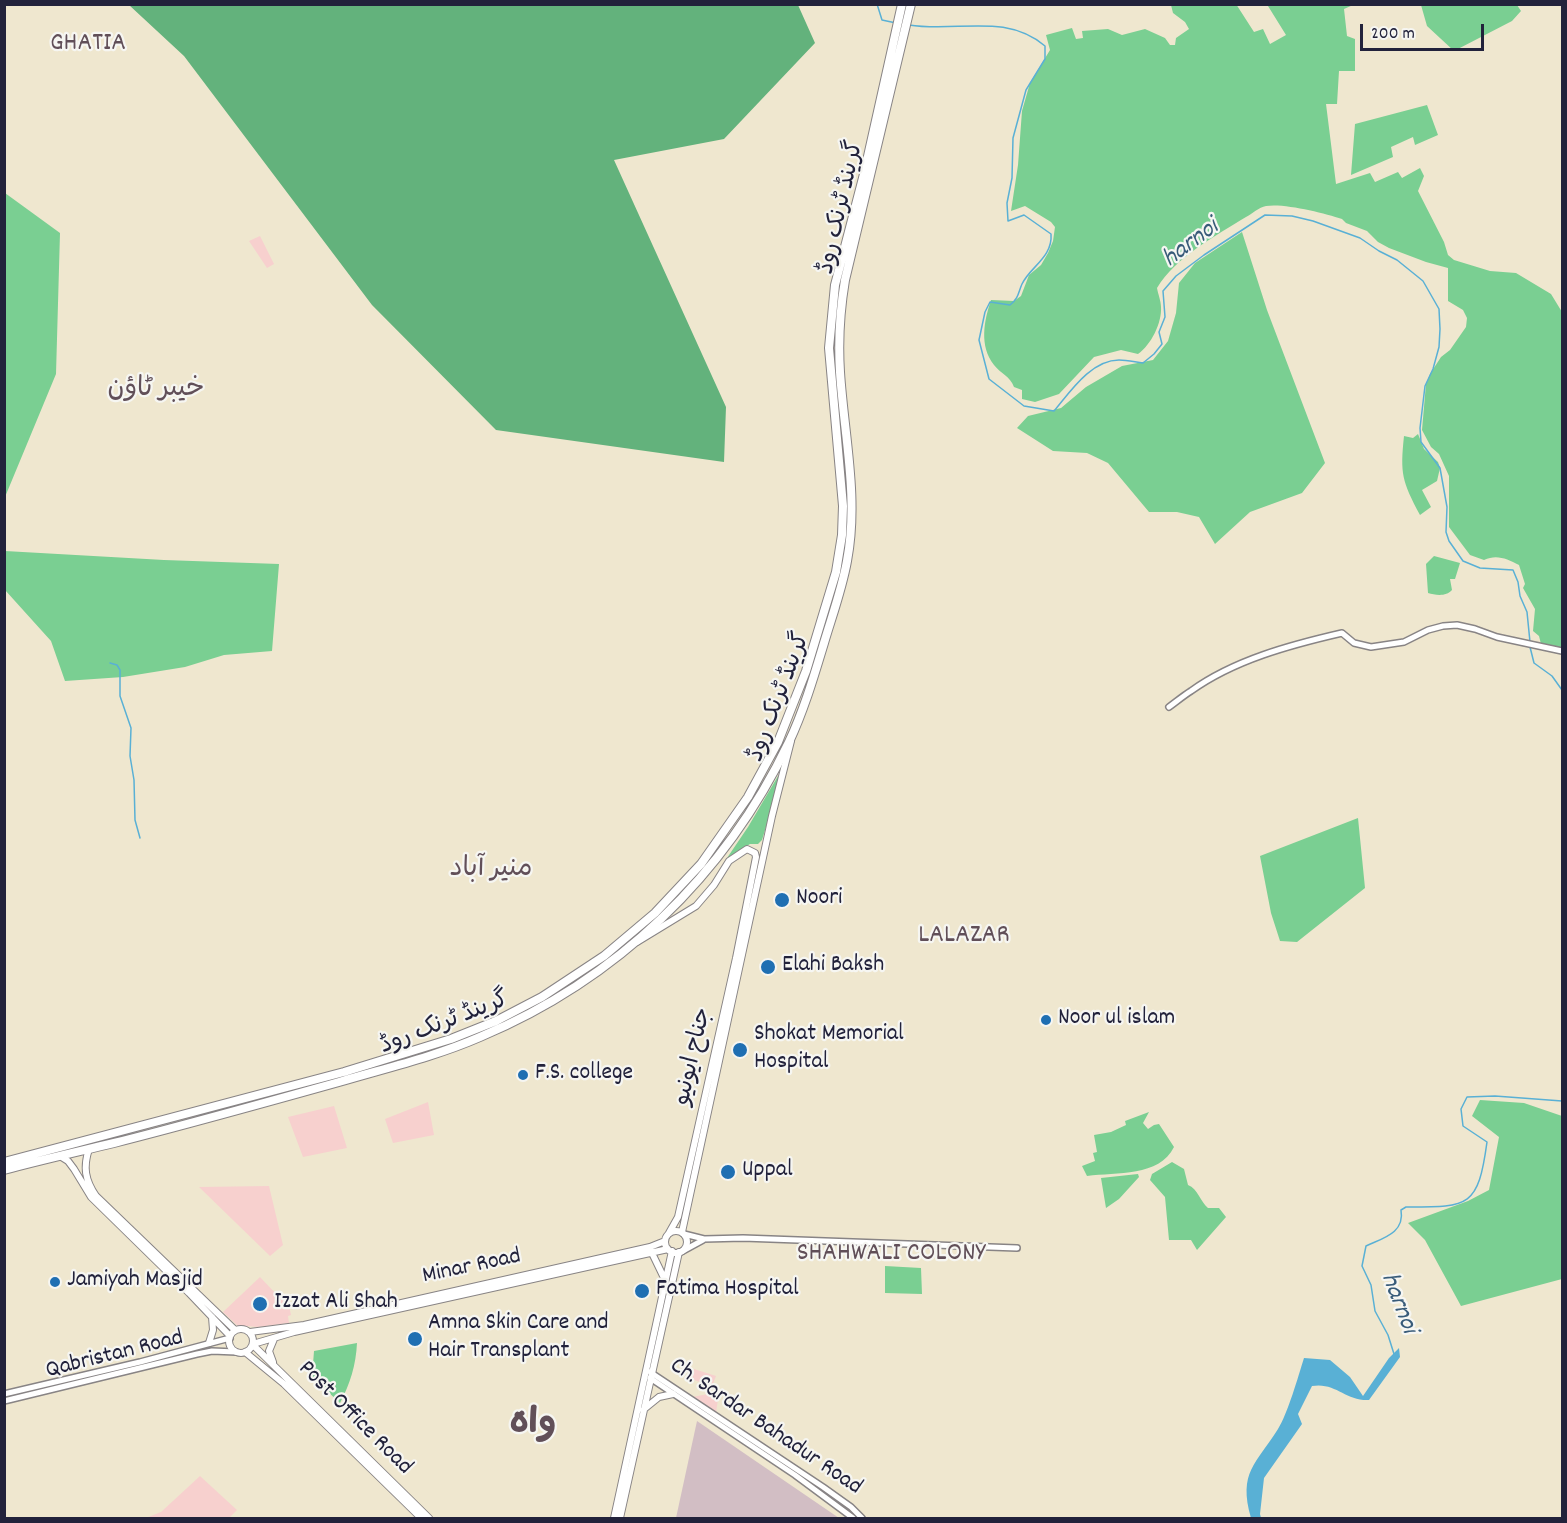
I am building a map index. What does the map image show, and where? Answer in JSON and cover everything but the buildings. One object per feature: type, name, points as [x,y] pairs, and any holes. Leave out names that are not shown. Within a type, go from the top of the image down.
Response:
[{"type":"highway","name":"گرینڈ ٹرنک روڈ","points":[[4,1162],[344,1072],[459,1036],[514,1012],[595,963],[655,913],[713,848],[744,804],[770,759],[798,692],[836,572],[842,535],[843,488],[830,348],[835,285],[864,174],[902,4]]},
{"type":"highway","name":"گرینڈ ٹرنک روڈ","points":[[4,1170],[171,1128],[427,1057],[500,1029],[601,970],[637,942],[681,901],[717,859],[756,803],[793,732],[814,676],[838,598],[848,556],[852,494],[839,347],[845,280],[911,4]]},
{"type":"highway","points":[[830,348],[839,347]]},
{"type":"highway","points":[[595,963],[601,970]]},
{"type":"highway","points":[[169,1119],[171,1128]]},
{"type":"main road","points":[[755,888],[793,732]]},
{"type":"main road","points":[[637,942],[696,906],[714,885],[729,861],[747,849],[752,850],[756,857],[755,888]]},
{"type":"main road","name":"جناح ایونیو","points":[[669,1233],[678,1216],[755,888]]},
{"type":"main road","name":"جناح ایونیو","points":[[683,1233],[739,959]]},
{"type":"main road","points":[[89,1149],[84,1167],[89,1186],[96,1196],[235,1330]]},
{"type":"main road","points":[[60,1156],[68,1161],[91,1197],[230,1337]]},
{"type":"main road","points":[[620,1518],[643,1410],[666,1281],[675,1251],[687,1243],[683,1233],[675,1231],[669,1233],[665,1240],[675,1251]]},
{"type":"main road","name":"Minar Road","points":[[250,1332],[288,1331],[650,1247],[665,1240]]},
{"type":"main road","points":[[651,1251],[666,1281]]},
{"type":"main road","name":"Minar Road","points":[[529,1276],[651,1251],[675,1251]]},
{"type":"main road","points":[[614,1518],[675,1251]]},
{"type":"main road","points":[[209,1343],[213,1330],[212,1317]]},
{"type":"main road","points":[[244,1329],[253,1337],[253,1345],[245,1352],[236,1352],[229,1343],[235,1330],[244,1329]]},
{"type":"main road","name":"Minar Road","points":[[253,1345],[288,1331]]},
{"type":"main road","points":[[274,1338],[268,1351],[276,1367]]},
{"type":"main road","name":"Post Office Road","points":[[253,1345],[377,1470],[421,1518]]},
{"type":"main road","name":"Post Office Road","points":[[245,1352],[284,1384],[429,1518]]},
{"type":"main road","points":[[643,1410],[659,1397],[673,1394]]},
{"type":"street","points":[[1168,707],[1191,690],[1250,660],[1315,639],[1342,633],[1354,643],[1371,646],[1404,642],[1428,630],[1450,625],[1563,651]]},
{"type":"street","points":[[683,1233],[705,1239],[743,1238],[1017,1248]]},
{"type":"street","points":[[675,1251],[705,1239]]},
{"type":"street","name":"Qabristan Road","points":[[4,1401],[230,1337]]},
{"type":"street","name":"Qabristan Road","points":[[4,1394],[53,1386],[197,1354],[236,1352]]},
{"type":"street","name":"Ch. Sardar Bahadur Road","points":[[648,1374],[673,1394],[722,1423],[853,1518]]},
{"type":"street","name":"Ch. Sardar Bahadur Road","points":[[648,1374],[823,1487],[862,1518]]},
{"type":"shaded area","points":[[260,236],[274,264],[267,268],[249,241]]},
{"type":"shaded area","points":[[428,1102],[434,1135],[393,1143],[385,1119]]},
{"type":"shaded area","points":[[334,1106],[347,1148],[303,1157],[288,1117]]},
{"type":"shaded area","points":[[269,1186],[283,1245],[270,1256],[199,1187]]},
{"type":"shaded area","name":"Izzat Ali Shah","points":[[260,1277],[278,1296],[287,1296],[291,1315],[288,1316],[289,1323],[239,1327],[223,1312]]},
{"type":"shaded area","points":[[694,1369],[716,1376],[712,1386],[691,1379]]},
{"type":"shaded area","points":[[719,1392],[716,1413],[692,1397]]},
{"type":"shaded area","points":[[697,1421],[839,1518],[676,1518]]},
{"type":"shaded area","points":[[200,1476],[237,1510],[229,1518],[146,1518],[161,1512]]},
{"type":"green space","points":[[1236,4],[1254,32],[1263,29],[1270,44],[1286,35],[1269,5],[1353,5],[1344,9],[1347,36],[1355,39],[1355,71],[1339,71],[1337,104],[1326,104],[1336,184],[1370,173],[1375,182],[1398,172],[1402,178],[1420,168],[1424,176],[1418,191],[1444,242],[1448,255],[1454,260],[1490,271],[1516,273],[1551,294],[1562,312],[1562,649],[1541,644],[1539,636],[1533,631],[1535,609],[1523,588],[1525,584],[1519,565],[1502,558],[1493,557],[1484,560],[1470,555],[1449,527],[1449,476],[1439,454],[1431,447],[1422,430],[1426,384],[1430,374],[1466,327],[1467,318],[1463,310],[1448,301],[1448,268],[1389,248],[1378,242],[1367,231],[1346,223],[1342,219],[1293,207],[1266,206],[1197,248],[1165,277],[1157,288],[1161,302],[1158,327],[1147,345],[1138,354],[1121,350],[1094,357],[1059,394],[1035,402],[1022,399],[1022,390],[1014,387],[989,358],[984,333],[991,300],[1014,301],[1021,296],[1029,275],[1041,265],[1053,241],[1055,227],[1051,222],[1025,206],[1011,211],[1018,165],[1022,111],[1030,83],[1050,50],[1046,35],[1072,28],[1076,39],[1083,38],[1082,31],[1108,29],[1122,35],[1145,29],[1165,38],[1170,45],[1175,45],[1176,38],[1189,29],[1185,22],[1173,13],[1171,5]]},
{"type":"green space","points":[[129,5],[798,5],[815,43],[724,139],[614,160],[726,407],[724,462],[496,430],[372,305],[184,56]]},
{"type":"green space","points":[[1421,5],[1517,5],[1521,11],[1512,21],[1454,51],[1427,26]]},
{"type":"green space","points":[[1427,105],[1438,135],[1415,145],[1413,137],[1391,147],[1393,157],[1351,175],[1355,124]]},
{"type":"green space","points":[[5,193],[60,233],[56,374],[5,497]]},
{"type":"green space","points":[[1242,232],[1267,310],[1325,463],[1302,493],[1250,512],[1215,544],[1199,517],[1177,512],[1149,512],[1108,463],[1087,453],[1053,451],[1017,428],[1028,416],[1061,408],[1086,387],[1122,366],[1153,360],[1168,341],[1176,313],[1179,283],[1195,263]]},
{"type":"green space","points":[[1418,434],[1424,449],[1438,462],[1440,468],[1437,481],[1422,490],[1431,507],[1420,515],[1406,485],[1402,460],[1404,436],[1413,438]]},
{"type":"green space","points":[[5,551],[279,564],[272,651],[224,655],[185,667],[123,677],[65,681],[51,641],[5,590]]},
{"type":"green space","points":[[1434,556],[1460,563],[1455,579],[1450,579],[1452,590],[1444,595],[1428,593],[1426,564]]},
{"type":"green space","points":[[778,776],[780,781],[762,840],[758,844],[750,844],[727,858],[748,827]]},
{"type":"green space","points":[[1358,818],[1365,888],[1297,942],[1280,941],[1271,913],[1260,856]]},
{"type":"green space","points":[[1480,1100],[1524,1103],[1562,1116],[1562,1279],[1461,1306],[1425,1240],[1408,1223],[1468,1201],[1489,1190],[1499,1137],[1472,1116]]},
{"type":"green space","points":[[1149,1112],[1143,1123],[1148,1129],[1159,1124],[1174,1147],[1167,1157],[1158,1164],[1136,1171],[1087,1176],[1082,1166],[1095,1161],[1093,1153],[1097,1152],[1094,1135],[1111,1132],[1126,1125],[1125,1121]]},
{"type":"green space","points":[[1172,1162],[1184,1169],[1188,1185],[1194,1189],[1208,1208],[1219,1208],[1226,1217],[1197,1250],[1191,1240],[1169,1240],[1165,1197],[1150,1180],[1152,1174]]},
{"type":"green space","points":[[1138,1174],[1139,1177],[1119,1199],[1106,1208],[1101,1178]]},
{"type":"green space","points":[[885,1266],[921,1268],[922,1294],[885,1293]]},
{"type":"green space","points":[[357,1343],[352,1374],[340,1403],[312,1377],[314,1351]]},
{"type":"water","points":[[1399,1348],[1400,1357],[1369,1400],[1353,1398],[1320,1385],[1312,1386],[1298,1414],[1302,1424],[1264,1478],[1261,1518],[1251,1518],[1247,1490],[1251,1469],[1282,1422],[1304,1358],[1330,1360],[1350,1377],[1363,1396],[1389,1358]]},
{"type":"waterway","name":"harnoi","points":[[877,4],[882,20],[896,23]]},
{"type":"waterway","name":"harnoi","points":[[909,25],[1013,29],[1045,46],[1045,59],[1026,90],[1013,138],[1012,178],[1007,203],[1008,221],[1024,215],[1051,234],[1051,242],[1045,255],[1022,284],[1017,298],[1010,305],[990,302],[985,312],[979,340],[989,379],[1024,406],[1054,411],[1082,378],[1099,365],[1119,360],[1143,363],[1162,344],[1159,332],[1165,317],[1163,291],[1176,276],[1204,255],[1265,215],[1292,216],[1313,221],[1360,238],[1397,260],[1423,281],[1439,309],[1439,347],[1425,386],[1420,428],[1421,442],[1440,468],[1447,507],[1446,532],[1449,541],[1463,561],[1480,568],[1513,570],[1527,612],[1530,642]]},
{"type":"waterway","name":"harnoi","points":[[1530,647],[1534,663],[1552,676],[1562,690]]},
{"type":"waterway","points":[[110,663],[117,665],[120,670],[120,696],[131,728],[130,756],[134,780],[135,820],[140,838]]},
{"type":"waterway","name":"harnoi","points":[[1394,1354],[1388,1335],[1375,1311],[1371,1285],[1362,1266],[1366,1246],[1391,1234],[1400,1224],[1401,1210],[1406,1207],[1457,1204],[1474,1192],[1484,1164],[1487,1142],[1463,1126],[1461,1109],[1467,1097],[1495,1096],[1562,1101]]},
{"type":"place","name":"Noori","points":[[782,900]]},
{"type":"place","name":"Elahi Baksh","points":[[768,967]]},
{"type":"place","name":"Noor ul islam","points":[[1046,1020]]},
{"type":"place","name":"Shokat Memorial Hospital","points":[[740,1050]]},
{"type":"place","name":"F.S. college","points":[[523,1075]]},
{"type":"place","name":"Uppal","points":[[728,1172]]},
{"type":"place","name":"Jamiyah Masjid","points":[[55,1282]]},
{"type":"place","name":"Fatima Hospital","points":[[642,1291]]},
{"type":"place","name":"Izzat Ali Shah","points":[[260,1304]]},
{"type":"place","name":"Amna Skin Care and Hair Transplant","points":[[415,1339]]},
{"type":"district","name":"GHATIA","points":[[88,45]]},
{"type":"district","name":"خیبر ٹاؤن","points":[[156,391]]},
{"type":"district","name":"منیر آباد","points":[[491,871]]},
{"type":"district","name":"LALAZAR","points":[[964,937]]},
{"type":"district","name":"SHAHWALI COLONY","points":[[891,1255]]},
{"type":"district","name":"واہ","points":[[533,1427]]}]
